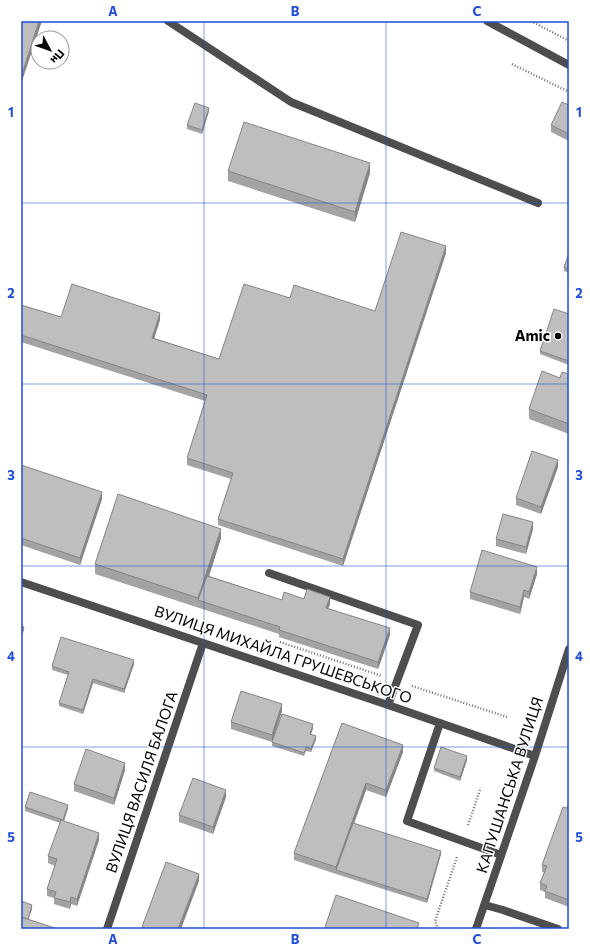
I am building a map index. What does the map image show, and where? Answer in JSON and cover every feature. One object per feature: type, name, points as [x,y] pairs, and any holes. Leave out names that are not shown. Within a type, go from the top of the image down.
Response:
[{"type":"street","points":[[168,21],[290,102],[538,203]]},
{"type":"street","points":[[487,21],[569,65]]},
{"type":"street","points":[[269,573],[418,625],[388,705]]},
{"type":"street","name":"ВУЛИЦЯ МИХАЙЛА ГРУШЕВСЬКОГО","points":[[21,582],[535,756]]},
{"type":"street","name":"ВУЛИЦЯ ВАСИЛЯ БАЛОГА","points":[[107,929],[203,643]]},
{"type":"street","name":"КАПУШАНСЬКА ВУЛИЦЯ","points":[[476,929],[535,756],[569,649]]},
{"type":"street","points":[[440,723],[407,821],[501,855]]},
{"type":"street","points":[[484,905],[558,929]]},
{"type":"path","points":[[531,21],[569,41]]},
{"type":"path","points":[[512,64],[569,92]]},
{"type":"path","points":[[438,929],[435,921],[480,790]]},
{"type":"building","points":[[21,21],[39,21],[36,30],[30,30],[30,49],[21,77]]},
{"type":"building","points":[[562,102],[569,105],[569,134],[551,125]]},
{"type":"building","points":[[195,103],[209,108],[202,130],[187,125]]},
{"type":"building","points":[[244,122],[370,163],[355,212],[228,171]]},
{"type":"building","points":[[401,232],[446,246],[343,559],[218,519],[233,473],[187,458],[207,395],[21,335],[21,305],[61,317],[72,284],[160,313],[152,338],[219,359],[244,284],[290,298],[294,285],[375,311]]},
{"type":"building","points":[[569,253],[569,269],[564,267]]},
{"type":"building","name":"Amic","points":[[554,309],[569,314],[569,361],[540,351]]},
{"type":"building","points":[[542,371],[560,378],[562,372],[569,374],[569,424],[529,409]]},
{"type":"building","points":[[532,451],[558,460],[541,507],[516,498]]},
{"type":"building","points":[[21,465],[102,492],[80,558],[21,538]]},
{"type":"building","points":[[118,494],[221,529],[198,598],[95,564]]},
{"type":"building","points":[[503,514],[533,522],[526,547],[496,539]]},
{"type":"building","points":[[482,550],[537,567],[529,592],[524,590],[520,607],[470,592]]},
{"type":"building","points":[[207,576],[282,600],[284,592],[304,599],[307,589],[330,597],[326,608],[390,628],[378,662],[279,630],[280,627],[198,600]]},
{"type":"building","points":[[21,626],[24,627],[21,634]]},
{"type":"building","points":[[61,637],[134,660],[124,689],[93,679],[83,710],[59,703],[69,672],[52,666]]},
{"type":"building","points":[[241,691],[282,704],[272,735],[231,722]]},
{"type":"building","points":[[282,714],[313,724],[310,734],[316,736],[311,749],[306,747],[304,753],[272,742]]},
{"type":"building","points":[[342,723],[403,745],[386,790],[366,783],[336,867],[294,853]]},
{"type":"building","points":[[441,747],[467,756],[460,777],[434,768]]},
{"type":"building","points":[[86,749],[125,763],[114,798],[74,784]]},
{"type":"building","points":[[193,778],[226,790],[213,827],[179,815]]},
{"type":"building","points":[[30,792],[68,805],[63,820],[25,807]]},
{"type":"building","points":[[569,803],[569,900],[545,891],[547,886],[540,883],[547,866],[542,865],[563,807],[567,808]]},
{"type":"building","points":[[61,820],[99,833],[77,899],[71,897],[70,902],[54,898],[56,892],[47,889],[57,859],[48,856]]},
{"type":"building","points":[[353,823],[441,851],[427,899],[336,870]]},
{"type":"building","points":[[166,862],[199,874],[178,929],[147,929],[142,927]]},
{"type":"building","points":[[336,895],[419,923],[417,929],[329,929],[325,927]]},
{"type":"building","points":[[21,901],[32,905],[28,919],[21,917]]},
{"type":"building","points":[[21,917],[58,929],[21,929]]},
{"type":"place","name":"Amic","points":[[558,336]]}]
